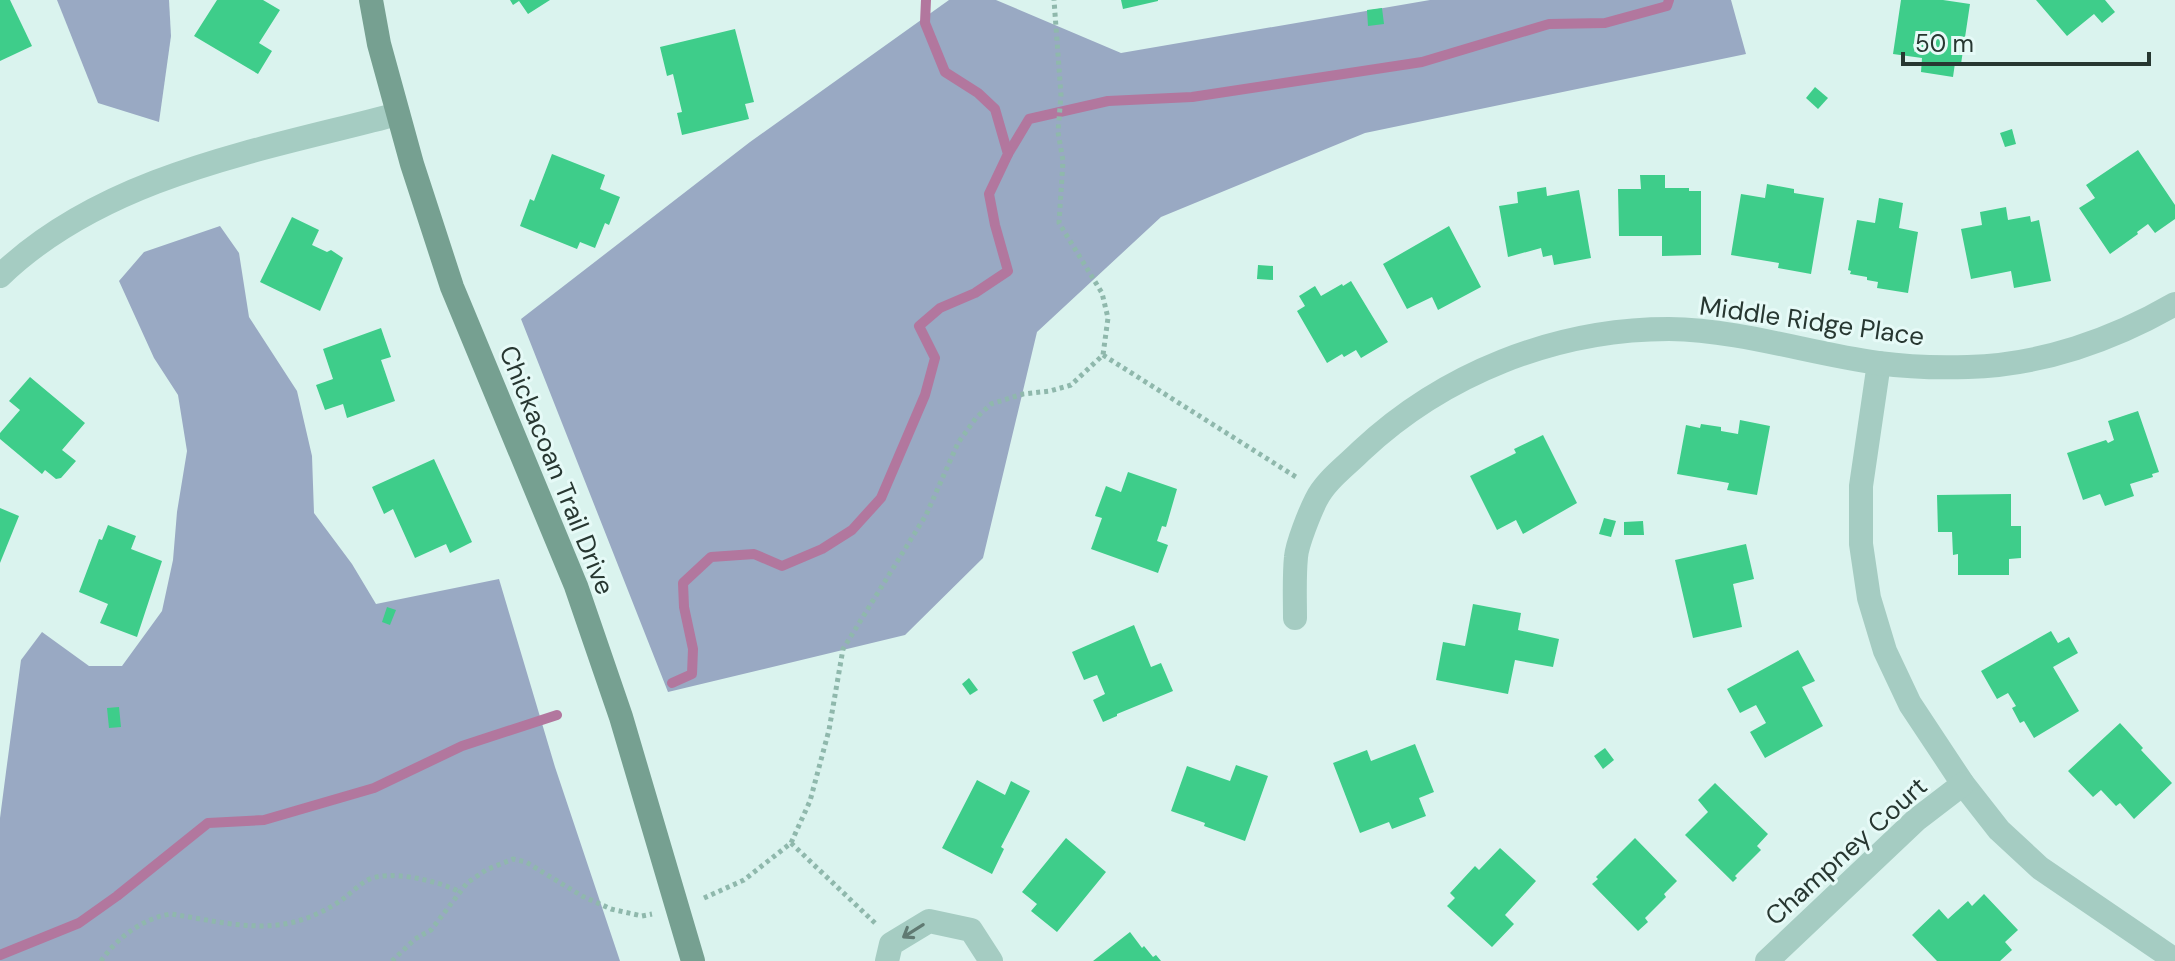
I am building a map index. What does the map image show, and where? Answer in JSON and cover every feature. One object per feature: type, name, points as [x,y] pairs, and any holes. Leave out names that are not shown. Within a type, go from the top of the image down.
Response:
[{"type":"street","name":"Chickacoan Trail Drive","points":[[371,0],[379,44],[412,164],[452,287],[576,586],[621,717],[693,961]]},
{"type":"street","points":[[0,276],[61,229],[132,191],[182,171],[398,114]]},
{"type":"street","name":"Middle Ridge Place","points":[[1295,618],[1296,554],[1316,498],[1338,473],[1384,430],[1433,396],[1489,367],[1547,346],[1607,334],[1669,329],[1726,334],[1879,363],[1972,367],[2018,362],[2063,352],[2109,337],[2175,304]]},
{"type":"street","points":[[1879,363],[1861,486],[1861,544],[1869,598],[1885,651],[1910,704],[1963,784],[1999,830],[2040,868],[2175,960]]},
{"type":"street","name":"Champney Court","points":[[1767,961],[1916,820],[1963,784]]},
{"type":"street","points":[[889,953],[929,921],[971,930],[991,961]]},
{"type":"path","points":[[392,961],[415,939],[431,930],[467,883],[486,870],[513,859],[526,862],[582,896],[611,909],[642,916],[709,897],[744,880],[791,843],[810,801],[825,744],[843,649],[926,515],[958,443],[976,418],[991,404],[1071,385],[1103,355],[1108,318],[1102,293],[1059,223],[1063,161],[1058,132],[1061,95],[1054,0]]},
{"type":"path","points":[[1103,355],[1292,473],[1316,498]]},
{"type":"path","points":[[791,843],[874,922],[889,953]]},
{"type":"path","points":[[101,961],[127,935],[156,916],[171,914],[262,927],[297,921],[323,911],[376,875],[423,879],[445,884],[460,892]]},
{"type":"shaded area","points":[[57,0],[169,0],[171,36],[159,122],[98,103]]},
{"type":"shaded area","points":[[949,0],[996,0],[1121,53],[1430,0],[1731,0],[1746,54],[1365,133],[1161,217],[1037,332],[983,558],[905,635],[668,692],[521,319],[750,142]]},
{"type":"shaded area","points":[[220,226],[239,253],[249,317],[297,391],[312,456],[314,513],[352,564],[376,604],[499,579],[555,767],[620,961],[0,961],[0,818],[21,660],[42,632],[89,666],[122,666],[162,611],[173,560],[187,451],[178,395],[154,358],[119,281],[144,252]]},
{"type":"building","points":[[0,0],[10,0],[32,46],[0,61]]},
{"type":"building","points":[[217,0],[263,0],[280,10],[259,43],[272,51],[258,74],[194,36]]},
{"type":"building","points":[[510,0],[550,0],[528,14],[519,1],[513,5]]},
{"type":"building","points":[[1121,0],[1158,0],[1158,1],[1123,9]]},
{"type":"building","points":[[1901,0],[1943,0],[1970,4],[1961,64],[1955,63],[1953,77],[1921,72],[1922,58],[1893,54]]},
{"type":"building","points":[[2036,0],[2105,0],[2115,12],[2102,23],[2094,14],[2067,36]]},
{"type":"building","points":[[1382,8],[1384,24],[1368,26],[1367,10]]},
{"type":"building","points":[[735,29],[754,102],[745,104],[749,119],[682,135],[677,113],[682,112],[673,74],[667,76],[660,47]]},
{"type":"building","points":[[1815,87],[1828,98],[1818,109],[1806,98]]},
{"type":"building","points":[[2012,129],[2016,144],[2005,147],[2000,133]]},
{"type":"building","points":[[2138,150],[2175,205],[2175,219],[2155,233],[2148,224],[2110,254],[2079,208],[2095,198],[2086,185]]},
{"type":"building","points":[[552,154],[605,175],[600,189],[620,197],[609,225],[605,223],[595,248],[580,242],[577,249],[520,226],[530,199],[534,201]]},
{"type":"building","points":[[1640,175],[1665,175],[1665,188],[1701,191],[1701,255],[1662,256],[1662,236],[1619,236],[1618,189],[1641,189]]},
{"type":"building","points":[[1767,184],[1824,198],[1811,274],[1778,268],[1779,263],[1731,255],[1741,194],[1765,198]]},
{"type":"building","points":[[1546,187],[1547,196],[1579,190],[1591,258],[1554,265],[1552,255],[1543,257],[1541,248],[1508,257],[1499,206],[1518,203],[1517,192]]},
{"type":"building","points":[[1879,198],[1903,203],[1899,228],[1918,232],[1908,293],[1877,288],[1878,282],[1850,274],[1848,270],[1857,220],[1875,223]]},
{"type":"building","points":[[2006,207],[2008,220],[2030,216],[2031,222],[2039,220],[2051,281],[2014,288],[2011,271],[1971,279],[1961,229],[1982,225],[1980,212]]},
{"type":"building","points":[[292,217],[319,230],[312,245],[327,252],[331,250],[343,258],[320,311],[260,282]]},
{"type":"building","points":[[1449,226],[1481,287],[1438,310],[1432,297],[1407,309],[1383,264]]},
{"type":"building","points":[[1258,265],[1273,266],[1273,280],[1257,279]]},
{"type":"building","points":[[1351,281],[1388,342],[1361,358],[1356,350],[1327,363],[1297,311],[1305,306],[1299,296],[1315,286],[1321,296]]},
{"type":"building","points":[[381,328],[391,357],[381,360],[395,401],[347,418],[343,404],[325,410],[316,385],[333,379],[323,349]]},
{"type":"building","points":[[30,377],[85,423],[62,450],[76,461],[61,478],[56,479],[45,470],[42,474],[0,439],[0,433],[20,410],[9,401]]},
{"type":"building","points":[[2138,411],[2159,472],[2130,484],[2134,496],[2105,506],[2100,494],[2083,500],[2067,453],[2114,440],[2108,421]]},
{"type":"building","points":[[1740,420],[1770,426],[1757,495],[1727,490],[1729,483],[1677,474],[1686,425],[1721,427],[1721,431],[1738,434]]},
{"type":"building","points":[[1543,435],[1577,503],[1523,534],[1516,520],[1497,530],[1470,476],[1516,453],[1514,449]]},
{"type":"building","points":[[434,459],[472,542],[450,553],[446,544],[415,558],[393,509],[384,514],[372,487]]},
{"type":"building","points":[[1128,472],[1177,489],[1166,527],[1162,526],[1157,541],[1168,545],[1158,573],[1091,549],[1102,518],[1095,516],[1106,486],[1121,492]]},
{"type":"building","points":[[2011,494],[2011,526],[2021,526],[2021,558],[2009,559],[2009,575],[1958,575],[1958,554],[1953,555],[1952,532],[1938,532],[1937,495]]},
{"type":"building","points":[[0,508],[19,516],[0,563]]},
{"type":"building","points":[[1604,518],[1616,521],[1611,537],[1599,534]]},
{"type":"building","points":[[1643,521],[1644,535],[1624,535],[1624,522]]},
{"type":"building","points":[[108,525],[136,536],[131,549],[162,561],[137,637],[100,623],[108,604],[79,592],[99,539],[102,540]]},
{"type":"building","points":[[1746,544],[1754,579],[1733,584],[1742,627],[1693,638],[1675,560]]},
{"type":"building","points":[[1473,604],[1521,613],[1518,630],[1559,639],[1553,667],[1515,660],[1508,694],[1436,680],[1443,642],[1465,646]]},
{"type":"building","points":[[387,607],[396,610],[390,625],[382,622]]},
{"type":"building","points":[[1134,625],[1151,667],[1161,663],[1173,691],[1103,722],[1093,700],[1105,694],[1097,675],[1084,680],[1072,652]]},
{"type":"building","points":[[2051,631],[2058,643],[2069,637],[2078,653],[2053,667],[2079,711],[2034,738],[2024,721],[2020,723],[2012,708],[2016,706],[2008,693],[1997,699],[1981,671]]},
{"type":"building","points":[[1798,650],[1815,681],[1802,687],[1823,726],[1765,758],[1750,732],[1766,723],[1756,705],[1740,713],[1727,689]]},
{"type":"building","points":[[969,678],[978,690],[970,695],[962,684]]},
{"type":"building","points":[[119,707],[121,727],[109,728],[107,708]]},
{"type":"building","points":[[2120,723],[2172,783],[2134,819],[2120,803],[2116,806],[2101,790],[2093,797],[2068,771]]},
{"type":"building","points":[[1415,744],[1434,792],[1419,798],[1426,816],[1392,829],[1389,822],[1360,833],[1333,763],[1367,750],[1371,761]]},
{"type":"building","points":[[1605,748],[1614,760],[1603,769],[1594,756]]},
{"type":"building","points":[[1236,765],[1268,776],[1245,841],[1171,811],[1187,766],[1230,781]]},
{"type":"building","points":[[977,780],[1005,795],[1011,781],[1030,791],[1001,847],[1004,849],[992,874],[942,848]]},
{"type":"building","points":[[1715,783],[1768,834],[1757,846],[1761,850],[1735,876],[1737,878],[1733,882],[1685,835],[1708,812],[1698,800]]},
{"type":"building","points":[[1066,838],[1106,872],[1057,932],[1031,911],[1037,904],[1022,892]]},
{"type":"building","points":[[1635,838],[1677,881],[1645,918],[1648,922],[1638,931],[1592,884]]},
{"type":"building","points":[[1500,848],[1536,881],[1505,915],[1514,924],[1492,947],[1447,906],[1455,898],[1450,893],[1475,866],[1479,870]]},
{"type":"building","points":[[1984,894],[2018,930],[2005,942],[2012,950],[2000,961],[1937,961],[1912,935],[1939,909],[1948,919],[1968,901],[1972,906]]},
{"type":"building","points":[[1130,932],[1142,948],[1144,946],[1161,961],[1093,961]]},
{"type":"waterway","points":[[672,683],[692,674],[693,649],[684,607],[683,583],[711,557],[754,554],[782,566],[822,549],[852,530],[881,498],[925,395],[935,358],[919,326],[940,308],[975,293],[1008,271],[989,194],[1008,154],[995,109],[978,93],[945,72],[925,23],[926,0]]},
{"type":"waterway","points":[[1008,154],[1029,119],[1108,101],[1192,97],[1422,62],[1549,24],[1605,23],[1667,6],[1669,0]]},
{"type":"waterway","points":[[0,955],[79,923],[208,823],[264,820],[374,788],[462,746],[557,715]]}]
